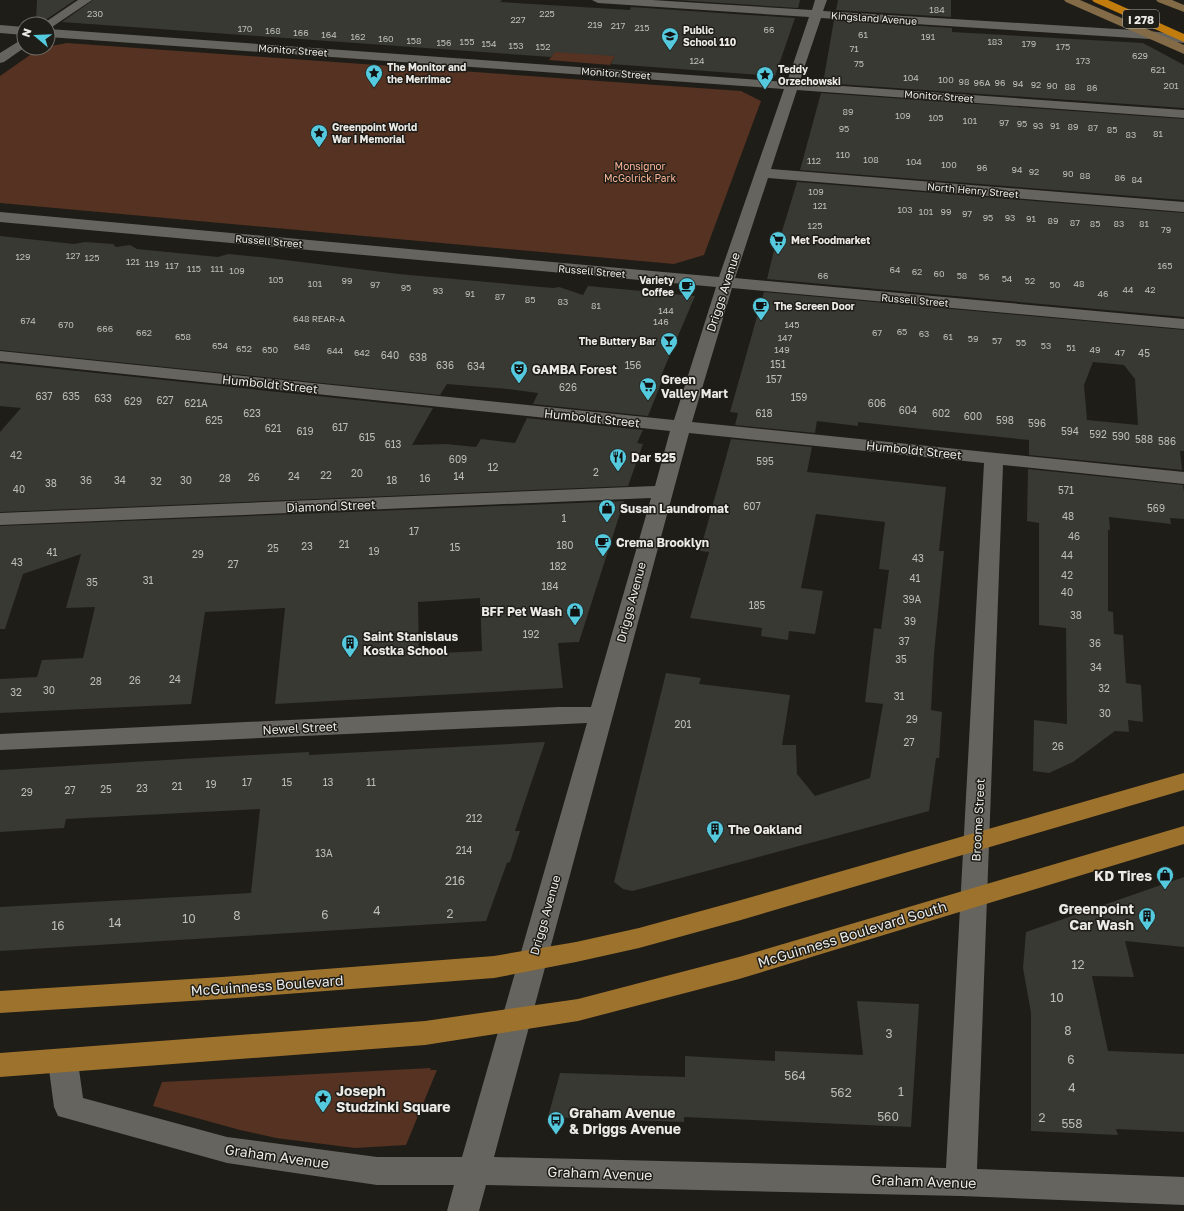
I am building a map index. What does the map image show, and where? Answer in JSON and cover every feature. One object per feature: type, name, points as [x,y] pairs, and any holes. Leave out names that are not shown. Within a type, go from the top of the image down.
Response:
[{"type":"highway","name":"I 278","points":[[1098,0],[1184,39]]},
{"type":"main road","points":[[1070,0],[1184,50]]},
{"type":"main road","points":[[1161,8],[1184,9]]},
{"type":"main road","points":[[533,959],[639,938],[1184,781]]},
{"type":"main road","name":"McGuinness Boulevard South","points":[[516,1020],[578,1010],[731,970],[1184,835]]},
{"type":"main road","name":"McGuinness Boulevard","points":[[0,1002],[222,988],[474,969],[494,967],[533,959]]},
{"type":"main road","points":[[0,1065],[63,1062],[425,1033],[516,1020]]},
{"type":"street","points":[[56,21],[86,0]]},
{"type":"street","name":"Kingsland Avenue","points":[[598,0],[1149,35],[1184,39]]},
{"type":"street","name":"Driggs Avenue","points":[[463,1211],[681,427],[725,283],[821,0]]},
{"type":"street","points":[[0,29],[16,30]]},
{"type":"street","name":"Monitor Street","points":[[56,33],[1184,114]]},
{"type":"street","name":"Kingsland Avenue","points":[[1149,35],[1184,33]]},
{"type":"street","points":[[0,59],[16,48]]},
{"type":"street","name":"North Henry Street","points":[[762,173],[1184,207]]},
{"type":"street","name":"Russell Street","points":[[0,217],[1184,324]]},
{"type":"street","name":"Humboldt Street","points":[[0,356],[1184,478]]},
{"type":"street","name":"Broome Street","points":[[961,1182],[994,458]]},
{"type":"street","name":"Diamond Street","points":[[0,519],[662,492]]},
{"type":"street","name":"Newel Street","points":[[0,742],[558,715],[600,715]]},
{"type":"street","name":"Graham Avenue","points":[[63,1062],[69,1107],[227,1150],[377,1171],[475,1170],[961,1182],[1184,1191]]},
{"type":"green space","name":"Monsignor McGolrick Park","points":[[67,43],[741,91],[761,101],[704,255],[674,264],[0,203],[0,76],[29,56],[56,56],[56,45]]},
{"type":"green space","points":[[558,47],[615,56],[610,65],[549,60]]},
{"type":"green space","points":[[431,1068],[430,1070],[437,1070],[406,1145],[355,1148],[276,1138],[240,1130],[153,1106],[162,1082]]},
{"type":"building","points":[[37,0],[75,0],[51,16],[36,16]]},
{"type":"building","points":[[93,0],[502,0],[500,2],[630,10],[631,7],[795,18],[775,76],[611,64],[615,56],[555,52],[551,57],[62,22]]},
{"type":"building","points":[[676,0],[800,0],[798,8]]},
{"type":"building","points":[[838,0],[951,0],[951,17],[836,10]]},
{"type":"building","points":[[834,20],[952,28],[952,32],[1143,43],[1184,65],[1184,108],[823,83]]},
{"type":"building","points":[[821,93],[1184,119],[1184,200],[800,170]]},
{"type":"building","points":[[797,182],[1184,213],[1184,317],[767,279],[777,238],[780,238]]},
{"type":"building","points":[[0,236],[74,244],[85,242],[113,244],[116,247],[130,245],[137,249],[218,257],[228,254],[399,274],[553,288],[559,287],[583,295],[588,286],[695,296],[661,376],[664,376],[648,416],[533,404],[538,393],[508,389],[447,384],[440,395],[0,350]]},
{"type":"building","points":[[764,292],[1184,330],[1184,451],[1180,451],[1182,470],[1029,455],[1029,440],[858,422],[858,426],[817,421],[815,433],[735,425],[738,413],[730,412]],"holes":[[[1093,362],[1124,365],[1135,379],[1138,425],[1087,420],[1084,385]]]},
{"type":"building","points":[[0,363],[433,408],[412,445],[446,444],[476,447],[481,439],[515,443],[527,418],[643,430],[637,443],[643,444],[628,486],[0,512],[0,432],[21,408],[0,406]]},
{"type":"building","points":[[731,439],[812,447],[807,472],[946,487],[939,551],[944,551],[934,654],[931,710],[942,712],[939,758],[936,758],[929,811],[640,889],[632,891],[623,889],[614,882],[666,673],[701,678],[699,684],[790,695],[782,745],[796,745],[797,774],[815,796],[870,778],[883,704],[865,702],[874,628],[881,629],[889,570],[879,569],[885,522],[816,514],[801,588],[823,591],[815,634],[789,631],[788,640],[761,636],[762,628],[690,618],[709,552],[700,551]]},
{"type":"building","points":[[1028,469],[1183,485],[1184,492],[1184,519],[1170,518],[1171,524],[1109,517],[1108,611],[1113,612],[1114,634],[1123,635],[1126,683],[1141,685],[1143,722],[1128,720],[1129,732],[1115,731],[1073,762],[1049,773],[1033,771],[1034,720],[1067,724],[1066,628],[1039,625],[1039,523],[1027,521]]},
{"type":"building","points":[[624,501],[579,642],[558,643],[563,688],[275,704],[285,608],[205,612],[191,704],[0,713],[0,679],[37,677],[42,660],[83,658],[95,607],[66,608],[81,554],[23,574],[5,629],[0,629],[0,526]],"holes":[[[480,598],[482,651],[419,654],[418,602]]]},
{"type":"building","points":[[545,742],[515,831],[520,831],[510,862],[507,863],[486,921],[0,951],[0,907],[251,893],[260,809],[66,819],[64,828],[0,832],[0,770],[309,752],[309,755]]},
{"type":"building","points":[[1184,877],[1184,947],[1125,941],[1134,977],[1092,976],[1108,1051],[1184,1054],[1184,1132],[1116,1129],[1118,1135],[1031,1131],[1031,1013],[1023,968],[1026,932]]},
{"type":"building","points":[[857,1001],[919,1004],[911,1127],[684,1117],[684,1122],[548,1117],[560,1073],[685,1077],[685,1056],[775,1061],[775,1051],[863,1055]]},
{"type":"place","name":"Public School 110","points":[[670,51]]},
{"type":"place","name":"The Monitor and the Merrimac","points":[[374,88]]},
{"type":"place","name":"Teddy Orzechowski","points":[[765,90]]},
{"type":"place","name":"Greenpoint World War I Memorial","points":[[319,148]]},
{"type":"place","name":"Met Foodmarket","points":[[778,255]]},
{"type":"place","name":"Variety Coffee","points":[[687,301]]},
{"type":"place","name":"The Screen Door","points":[[761,321]]},
{"type":"place","name":"The Buttery Bar","points":[[669,356]]},
{"type":"place","name":"GAMBA Forest","points":[[519,384]]},
{"type":"place","name":"Green Valley Mart","points":[[648,401]]},
{"type":"place","name":"Dar 525","points":[[618,472]]},
{"type":"place","name":"Susan Laundromat","points":[[607,523]]},
{"type":"place","name":"Crema Brooklyn","points":[[603,557]]},
{"type":"place","name":"BFF Pet Wash","points":[[575,626]]},
{"type":"place","name":"Saint Stanislaus Kostka School","points":[[350,658]]},
{"type":"place","name":"The Oakland","points":[[715,844]]},
{"type":"place","name":"KD Tires","points":[[1165,890]]},
{"type":"place","name":"Greenpoint Car Wash","points":[[1147,931]]},
{"type":"place","name":"Joseph Studzinki Square","points":[[323,1113]]},
{"type":"place","name":"Graham Avenue & Driggs Avenue","points":[[556,1135]]}]
